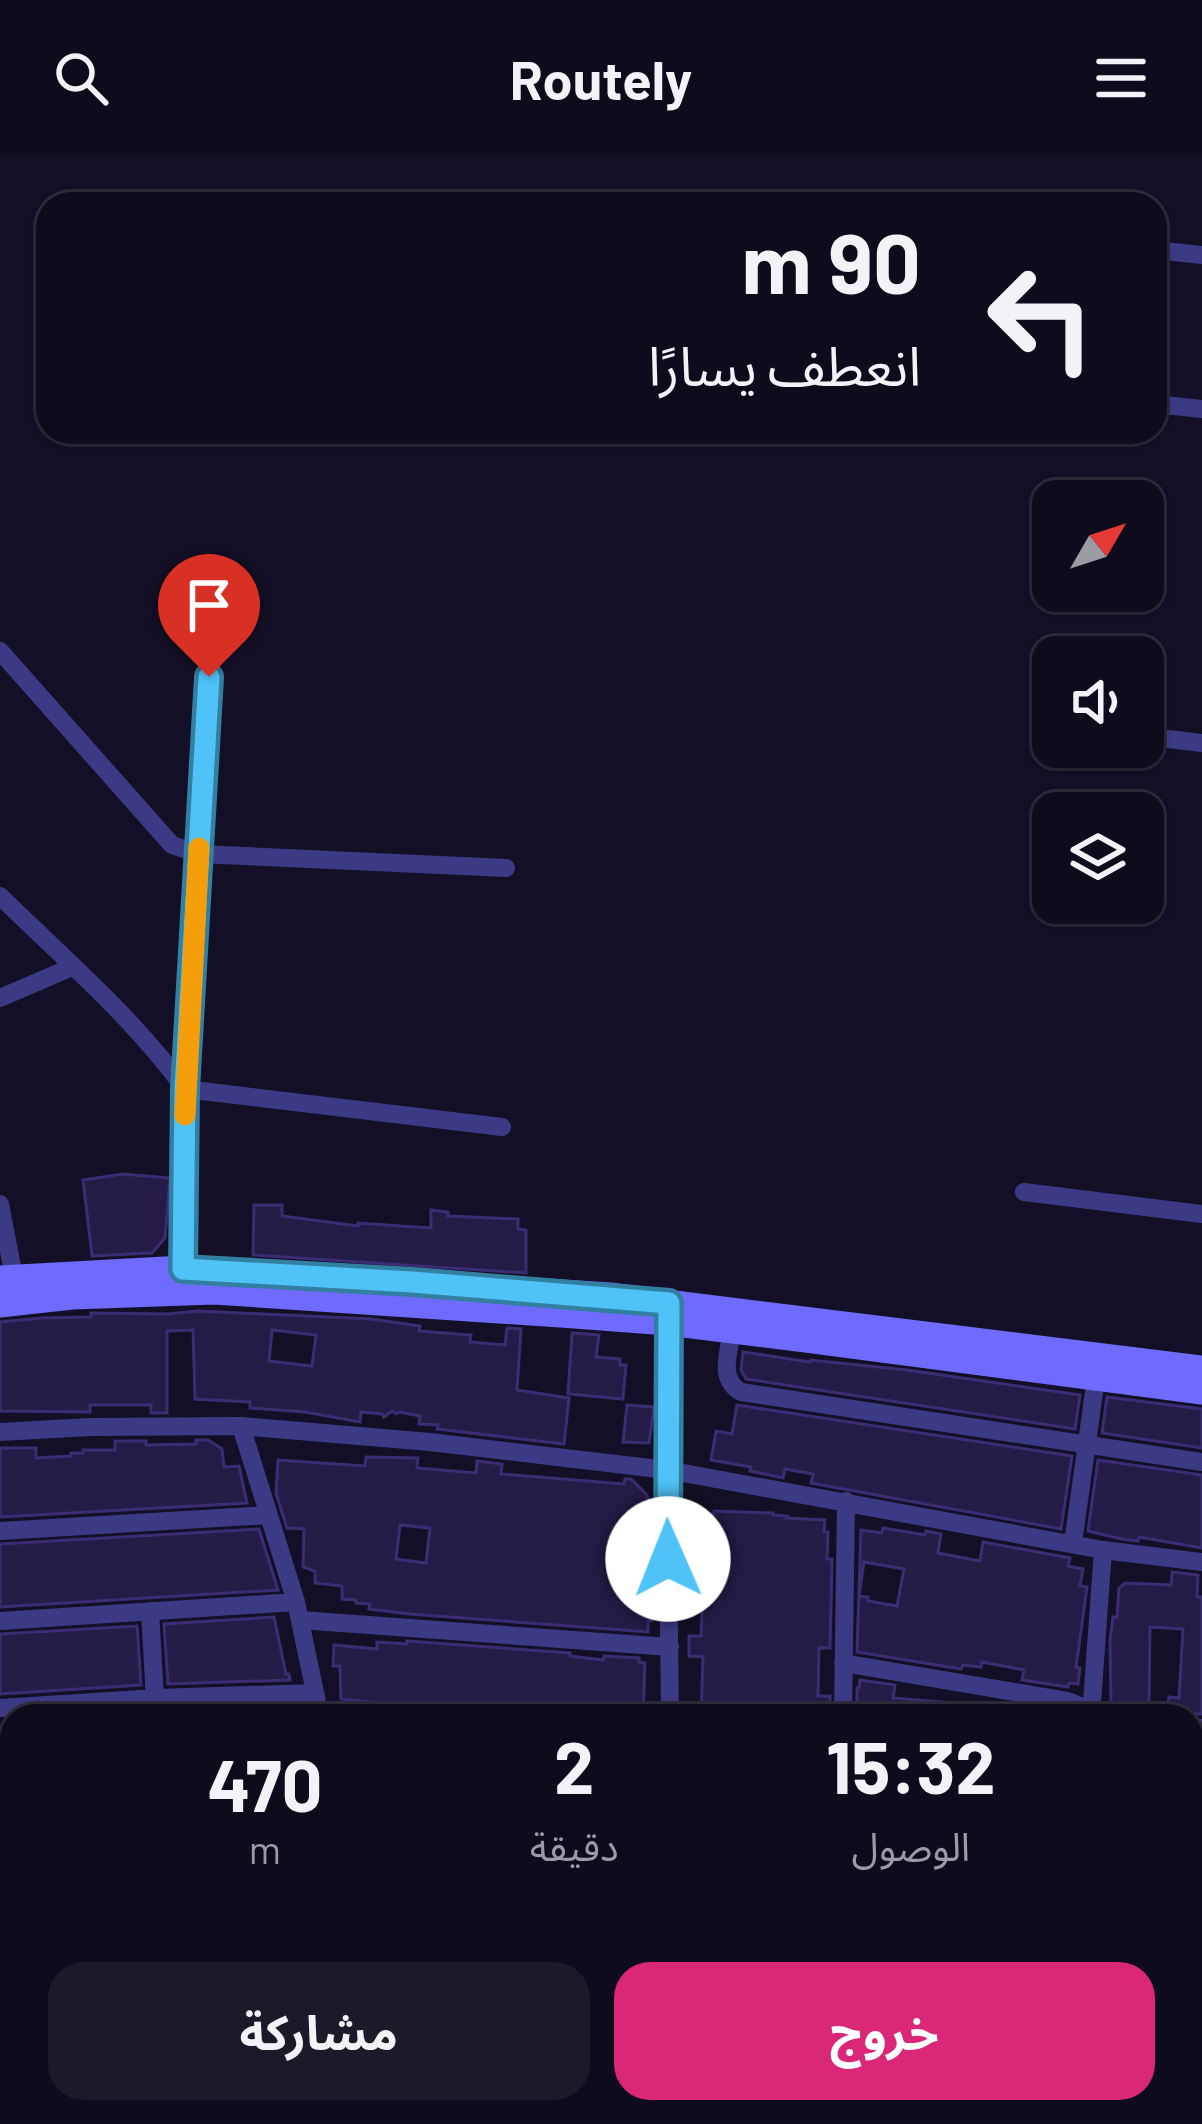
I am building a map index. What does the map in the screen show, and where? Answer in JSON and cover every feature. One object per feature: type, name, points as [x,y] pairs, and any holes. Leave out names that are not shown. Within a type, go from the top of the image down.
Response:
[{"type":"street","points":[[1167,251],[1202,255]]},
{"type":"street","points":[[1167,405],[1202,409]]},
{"type":"street","points":[[0,651],[172,845],[199,854],[506,868]]},
{"type":"street","points":[[183,1269],[185,1089],[209,677]]},
{"type":"street","points":[[1164,738],[1202,743]]},
{"type":"street","points":[[0,896],[141,1033],[185,1089],[502,1127]]},
{"type":"street","points":[[0,998],[73,968]]},
{"type":"street","points":[[1024,1192],[1202,1214]]},
{"type":"street","points":[[0,1204],[7,1278],[183,1269],[434,1283],[1202,1369]]},
{"type":"street","points":[[0,1304],[72,1296],[214,1292],[668,1312],[732,1330],[1202,1390]]},
{"type":"street","points":[[668,1312],[670,1704]]},
{"type":"street","points":[[732,1330],[726,1375],[728,1383],[741,1392],[1202,1462]]},
{"type":"street","points":[[1073,1543],[1096,1378]]},
{"type":"street","points":[[242,1426],[298,1611],[317,1704]]},
{"type":"street","points":[[0,1432],[242,1426],[430,1442],[667,1470],[1103,1550],[1202,1562]]},
{"type":"street","points":[[843,1704],[846,1501]]},
{"type":"street","points":[[0,1531],[269,1515]]},
{"type":"street","points":[[1095,1704],[1103,1550]]},
{"type":"street","points":[[0,1621],[151,1611],[298,1611],[670,1647]]},
{"type":"street","points":[[151,1611],[156,1704]]},
{"type":"street","points":[[843,1664],[1079,1704]]},
{"type":"building","points":[[123,1174],[170,1178],[165,1238],[152,1253],[92,1256],[83,1180]]},
{"type":"building","points":[[254,1205],[282,1205],[282,1216],[358,1226],[431,1228],[431,1210],[448,1212],[448,1216],[518,1219],[518,1229],[526,1230],[526,1273],[253,1255]]},
{"type":"building","points":[[198,1311],[371,1319],[420,1326],[419,1331],[471,1335],[470,1342],[505,1345],[507,1328],[521,1329],[517,1390],[569,1398],[564,1444],[437,1429],[438,1425],[419,1424],[420,1416],[392,1411],[384,1417],[361,1412],[360,1422],[250,1408],[250,1402],[195,1399],[193,1330],[167,1331],[167,1413],[151,1413],[151,1405],[90,1405],[90,1412],[0,1411],[0,1322],[91,1317],[91,1313]],"holes":[[[272,1330],[316,1335],[312,1366],[269,1361]]]},
{"type":"building","points":[[572,1333],[599,1335],[596,1357],[620,1359],[620,1365],[626,1365],[623,1399],[568,1394]]},
{"type":"building","points":[[743,1352],[1080,1395],[1075,1429],[746,1379],[741,1370]]},
{"type":"building","points":[[1107,1397],[1202,1409],[1202,1448],[1102,1433]]},
{"type":"building","points":[[627,1405],[654,1407],[649,1443],[623,1442]]},
{"type":"building","points":[[737,1405],[1072,1456],[1061,1529],[811,1483],[813,1474],[785,1469],[783,1478],[711,1460],[716,1431],[732,1434]]},
{"type":"building","points":[[196,1440],[208,1440],[222,1449],[224,1467],[239,1466],[247,1503],[0,1517],[0,1448],[36,1448],[36,1458],[115,1450],[115,1441],[146,1441],[146,1445],[196,1444]]},
{"type":"building","points":[[366,1457],[418,1458],[417,1468],[476,1473],[477,1461],[502,1464],[501,1474],[624,1484],[631,1479],[650,1502],[650,1538],[654,1538],[648,1632],[409,1614],[369,1609],[370,1604],[342,1599],[342,1586],[315,1583],[315,1571],[303,1567],[304,1529],[287,1528],[276,1493],[278,1460],[365,1466]],"holes":[[[400,1525],[430,1528],[426,1563],[396,1559]]]},
{"type":"building","points":[[1098,1460],[1202,1475],[1202,1548],[1088,1531]]},
{"type":"building","points":[[698,1513],[773,1513],[825,1520],[827,1559],[832,1559],[830,1648],[819,1648],[818,1696],[830,1696],[830,1704],[701,1704],[703,1657],[689,1656],[689,1636],[701,1636],[703,1588],[688,1587],[690,1518],[698,1518]]},
{"type":"building","points":[[883,1528],[941,1534],[938,1553],[980,1561],[983,1542],[1070,1558],[1068,1566],[1083,1569],[1080,1586],[1087,1587],[1078,1684],[1068,1687],[1022,1680],[1024,1670],[982,1662],[981,1667],[963,1665],[961,1669],[857,1652],[861,1530],[882,1533]],"holes":[[[864,1562],[904,1569],[897,1606],[859,1596]]]},
{"type":"building","points":[[259,1529],[278,1590],[0,1607],[0,1544]]},
{"type":"building","points":[[1172,1572],[1198,1575],[1202,1704],[1168,1704],[1169,1697],[1179,1698],[1183,1629],[1150,1627],[1149,1703],[1111,1703],[1110,1640],[1119,1588],[1125,1583],[1171,1585]]},
{"type":"building","points":[[274,1617],[290,1680],[168,1684],[164,1624]]},
{"type":"building","points":[[137,1626],[141,1685],[0,1694],[0,1634]]},
{"type":"building","points":[[377,1642],[570,1653],[603,1660],[604,1656],[639,1658],[645,1663],[643,1704],[382,1704],[341,1699],[340,1666],[333,1666],[334,1645],[377,1649]]},
{"type":"building","points":[[860,1680],[895,1685],[893,1698],[967,1704],[857,1704]]},
{"type":"slow traffic","points":[[185,1115],[199,848]]},
{"type":"route","points":[[209,677],[185,1089],[183,1269],[669,1303],[668,1559]]}]
